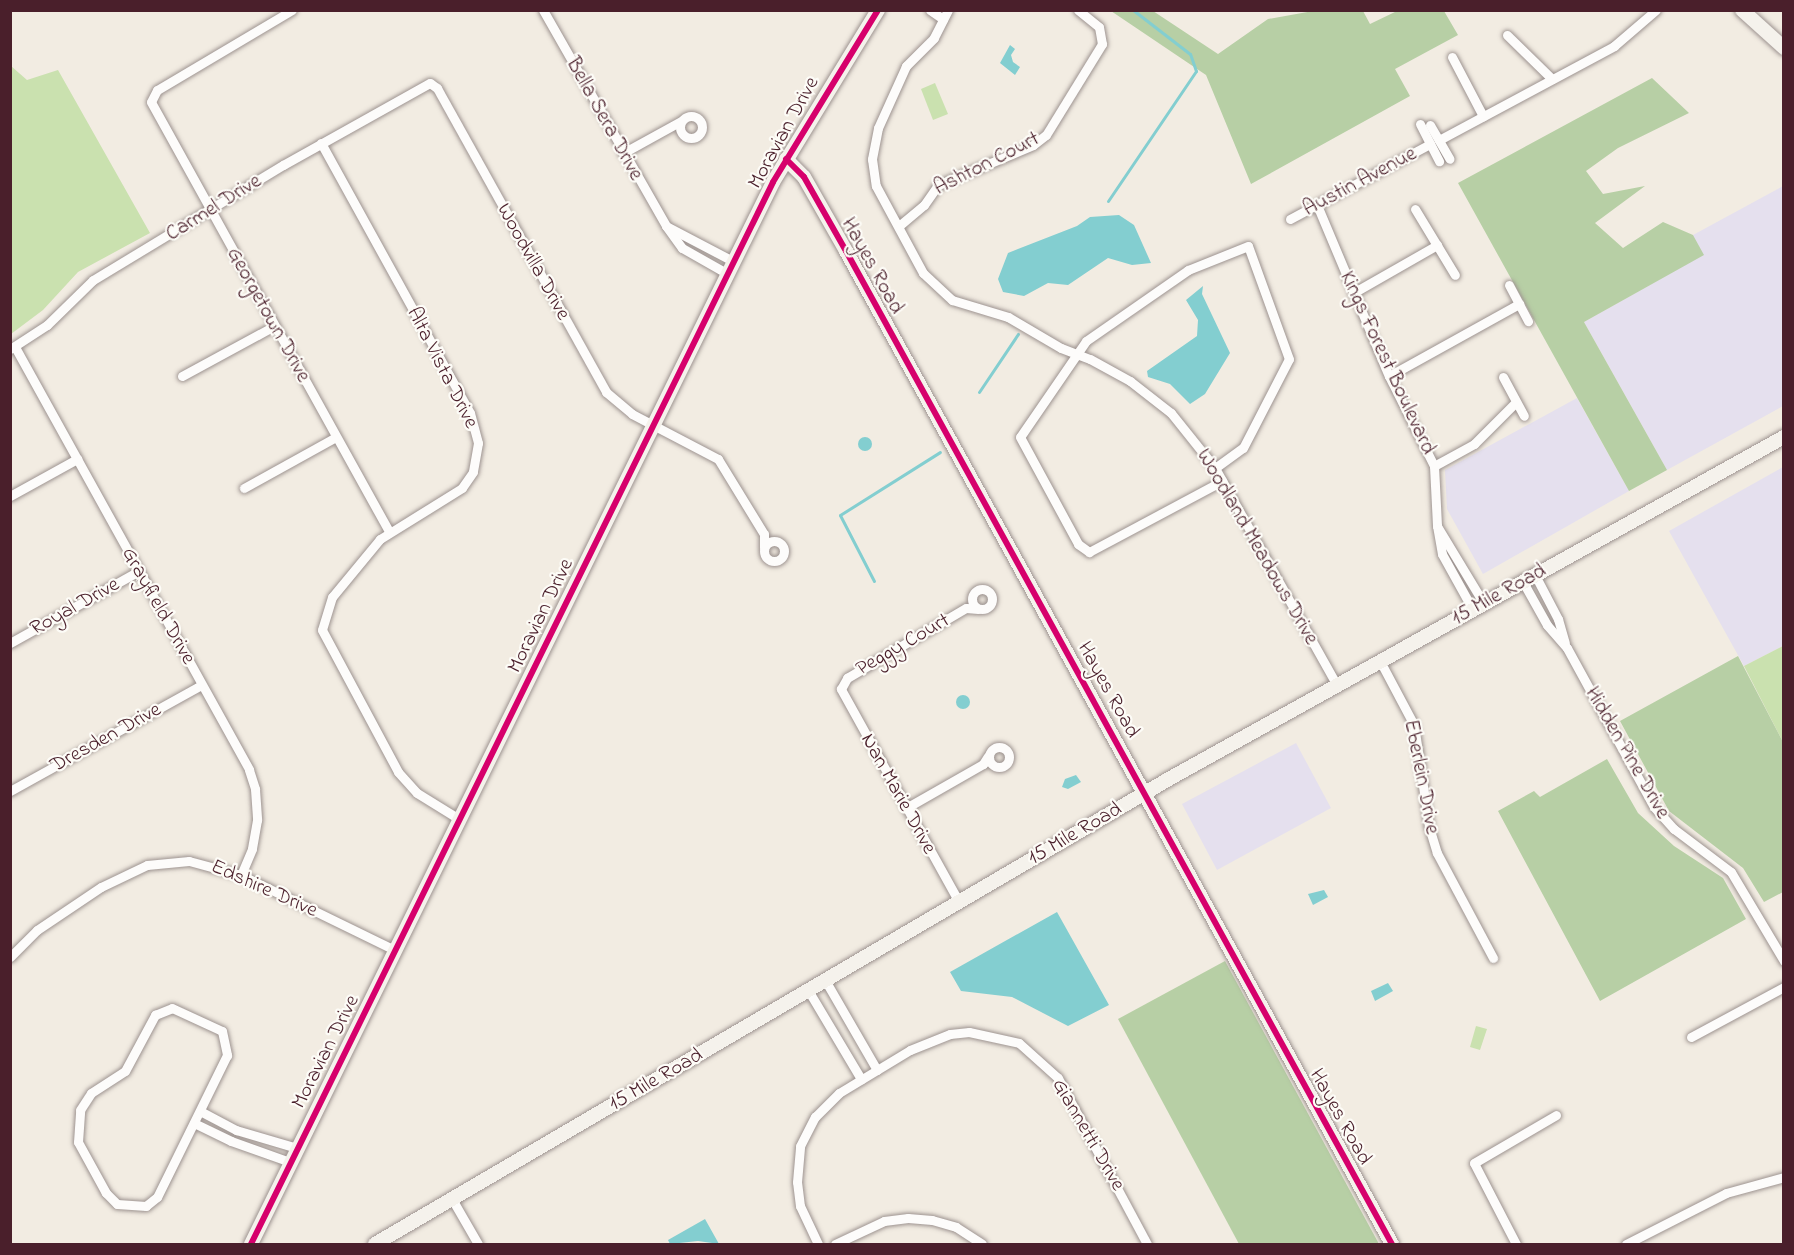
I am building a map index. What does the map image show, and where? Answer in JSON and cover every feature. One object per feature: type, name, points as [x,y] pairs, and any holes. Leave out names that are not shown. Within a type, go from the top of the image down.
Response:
[{"type":"street","name":"Georgetown Drive","points":[[292,10],[156,90],[151,98],[152,106],[389,532]]},
{"type":"street","name":"Moravian Drive","points":[[251,1245],[786,159],[878,10]]},
{"type":"street","name":"Woodland Meadows Drive","points":[[930,10],[946,15],[934,38],[906,66],[873,142],[876,186],[900,225],[923,273],[941,293],[952,300],[1008,317],[1151,396],[1187,430],[1215,468],[1337,685]]},
{"type":"street","name":"Ashton Court","points":[[900,225],[924,205],[939,184],[1033,145],[1046,135],[1102,44],[1098,27],[1078,10]]},
{"type":"street","points":[[1742,10],[1784,48]]},
{"type":"street","name":"Austin Avenue","points":[[1290,219],[1614,46],[1654,11]]},
{"type":"street","name":"Bella Sera Drive","points":[[547,12],[623,153],[666,226],[682,248],[731,268]]},
{"type":"street","points":[[1507,35],[1552,79]]},
{"type":"street","points":[[1452,57],[1483,116]]},
{"type":"street","name":"Carmel Drive","points":[[13,348],[47,325],[93,280],[212,212],[321,143],[430,83]]},
{"type":"street","name":"Woodvilla Drive","points":[[430,83],[437,88],[606,392],[618,405],[653,426],[718,459],[764,534]]},
{"type":"street","points":[[623,153],[693,116],[702,126],[694,137],[671,128]]},
{"type":"street","points":[[681,121],[681,132]]},
{"type":"street","points":[[1420,124],[1450,159]]},
{"type":"street","points":[[1430,124],[1439,161]]},
{"type":"street","name":"Alta Vista Drive","points":[[321,143],[476,429],[478,456],[462,488],[389,532],[333,597],[322,630],[398,772],[417,793],[459,819]]},
{"type":"street","name":"Hayes Road","points":[[786,159],[804,177],[1146,793],[1392,1245]]},
{"type":"street","name":"Kings Forest Boulevard","points":[[1317,205],[1389,376],[1434,466],[1437,526],[1442,554],[1479,607]]},
{"type":"street","points":[[1415,209],[1455,274]]},
{"type":"street","points":[[666,226],[731,268]]},
{"type":"street","points":[[1353,293],[1437,245]]},
{"type":"street","points":[[1215,468],[1243,448],[1289,359],[1248,246],[1188,270],[1086,341],[1020,437],[1081,549],[1098,549],[1222,481]]},
{"type":"street","points":[[1509,285],[1528,321]]},
{"type":"street","points":[[1389,376],[1519,304]]},
{"type":"street","points":[[182,376],[274,326]]},
{"type":"street","name":"Grayfield Drive","points":[[13,348],[249,770],[255,789],[255,838],[241,875]]},
{"type":"street","points":[[1503,377],[1524,416]]},
{"type":"street","points":[[1434,466],[1468,449],[1516,402]]},
{"type":"street","points":[[244,488],[336,437]]},
{"type":"street","name":"15 Mile Road","points":[[375,1245],[1146,793],[1784,437]]},
{"type":"street","points":[[10,496],[77,459]]},
{"type":"street","points":[[764,534],[784,547],[781,560],[768,560],[764,547],[764,534]]},
{"type":"street","points":[[764,547],[776,541]]},
{"type":"street","name":"Royal Drive","points":[[10,644],[139,572]]},
{"type":"street","name":"Hidden Pine Drive","points":[[1529,579],[1547,625],[1567,648]]},
{"type":"street","name":"Hidden Pine Drive","points":[[1529,579],[1558,619],[1567,648],[1654,807],[1674,829],[1731,872],[1784,961]]},
{"type":"street","name":"Peggy Court","points":[[842,684],[966,608],[980,588],[989,591],[990,604],[978,609],[966,608]]},
{"type":"street","name":"Peggy Court","points":[[971,598],[978,609]]},
{"type":"street","name":"Eberlein Drive","points":[[1380,661],[1414,725],[1429,827],[1437,853],[1494,957]]},
{"type":"street","name":"Dresden Drive","points":[[10,791],[201,684]]},
{"type":"street","name":"Nan Marie Drive","points":[[842,684],[843,693],[959,902]]},
{"type":"street","points":[[906,808],[988,762]]},
{"type":"street","name":"Edshire Drive","points":[[10,957],[37,930],[72,904],[147,865],[189,861],[241,875],[395,950]]},
{"type":"street","points":[[825,980],[877,1070]]},
{"type":"street","points":[[1691,1037],[1784,987]]},
{"type":"street","points":[[808,990],[861,1079]]},
{"type":"street","points":[[168,1009],[182,1010],[218,1028],[226,1039],[226,1055],[194,1123],[160,1193],[146,1206],[125,1206],[111,1199],[76,1137],[83,1101],[125,1071],[153,1018],[168,1009]]},
{"type":"street","name":"Giannetti Drive","points":[[818,1245],[797,1193],[801,1146],[822,1109],[861,1079],[950,1034],[985,1033],[1019,1043],[1058,1078],[1147,1245]]},
{"type":"street","points":[[200,1111],[236,1130],[297,1148]]},
{"type":"street","points":[[1516,1245],[1474,1163],[1556,1115]]},
{"type":"street","points":[[194,1123],[231,1142],[290,1162]]},
{"type":"street","points":[[1626,1245],[1716,1197],[1784,1177]]},
{"type":"street","points":[[452,1199],[478,1245]]},
{"type":"street","points":[[835,1245],[884,1221],[908,1218],[932,1220],[956,1227],[982,1245]]},
{"type":"shaded area","points":[[1783,186],[1783,406],[1667,470],[1584,322],[1703,255],[1693,235]]},
{"type":"shaded area","points":[[1577,398],[1629,491],[1483,574],[1447,509],[1445,470]]},
{"type":"shaded area","points":[[1783,467],[1783,646],[1744,666],[1669,531]]},
{"type":"shaded area","points":[[1296,743],[1331,808],[1217,870],[1182,804]]},
{"type":"green space","points":[[1111,11],[1153,11],[1218,54],[1268,19],[1313,11],[1363,11],[1370,24],[1397,11],[1444,11],[1458,35],[1395,69],[1410,96],[1251,184],[1206,75]]},
{"type":"green space","points":[[11,66],[27,80],[58,70],[150,233],[78,272],[43,310],[11,334]]},
{"type":"green space","points":[[1652,78],[1689,113],[1618,148],[1586,171],[1603,194],[1645,186],[1595,223],[1623,248],[1663,222],[1693,235],[1704,255],[1584,322],[1667,470],[1629,491],[1458,183]]},
{"type":"green space","points":[[935,83],[948,114],[933,120],[921,89]]},
{"type":"green space","points":[[1783,646],[1783,742],[1744,666]]},
{"type":"green space","points":[[1738,656],[1783,742],[1783,892],[1764,902],[1743,868],[1669,811],[1620,721]]},
{"type":"green space","points":[[1607,759],[1638,813],[1674,846],[1723,878],[1746,919],[1600,1001],[1498,811],[1534,791],[1540,797]]},
{"type":"green space","points":[[1225,961],[1379,1244],[1239,1244],[1118,1019]]},
{"type":"green space","points":[[1476,1026],[1487,1029],[1480,1050],[1470,1047]]},
{"type":"water","points":[[1010,45],[1015,49],[1011,55],[1013,62],[1020,67],[1015,75],[1000,63]]},
{"type":"water","points":[[1119,215],[1134,225],[1151,263],[1132,265],[1108,258],[1068,285],[1048,283],[1024,296],[1003,292],[998,279],[1008,253],[1077,226],[1090,217]]},
{"type":"water","points":[[1203,286],[1202,294],[1230,353],[1205,394],[1190,404],[1170,384],[1148,377],[1147,371],[1197,336],[1198,320],[1186,300]]},
{"type":"water","points":[[865,437],[870,439],[872,444],[870,449],[865,451],[860,449],[858,444],[860,439]]},
{"type":"water","points":[[963,695],[968,697],[970,702],[968,707],[963,709],[958,707],[956,702],[958,697]]},
{"type":"water","points":[[1076,775],[1081,782],[1068,789],[1062,787],[1065,779]]},
{"type":"water","points":[[1324,890],[1328,897],[1313,905],[1308,894]]},
{"type":"water","points":[[1057,912],[1109,1005],[1068,1026],[1012,997],[961,991],[950,972]]},
{"type":"water","points":[[1388,983],[1393,991],[1375,1001],[1371,991]]},
{"type":"water","points":[[705,1219],[719,1244],[698,1241],[670,1244],[668,1240]]},
{"type":"waterway","points":[[1108,201],[1196,71],[1190,54],[1133,10]]},
{"type":"waterway","points":[[979,392],[1018,334]]},
{"type":"waterway","points":[[874,581],[840,515],[940,452]]},
{"type":"cycle path","points":[[251,1244],[773,182],[878,10]]},
{"type":"cycle path","points":[[786,159],[804,177],[846,251],[1392,1244]]}]
